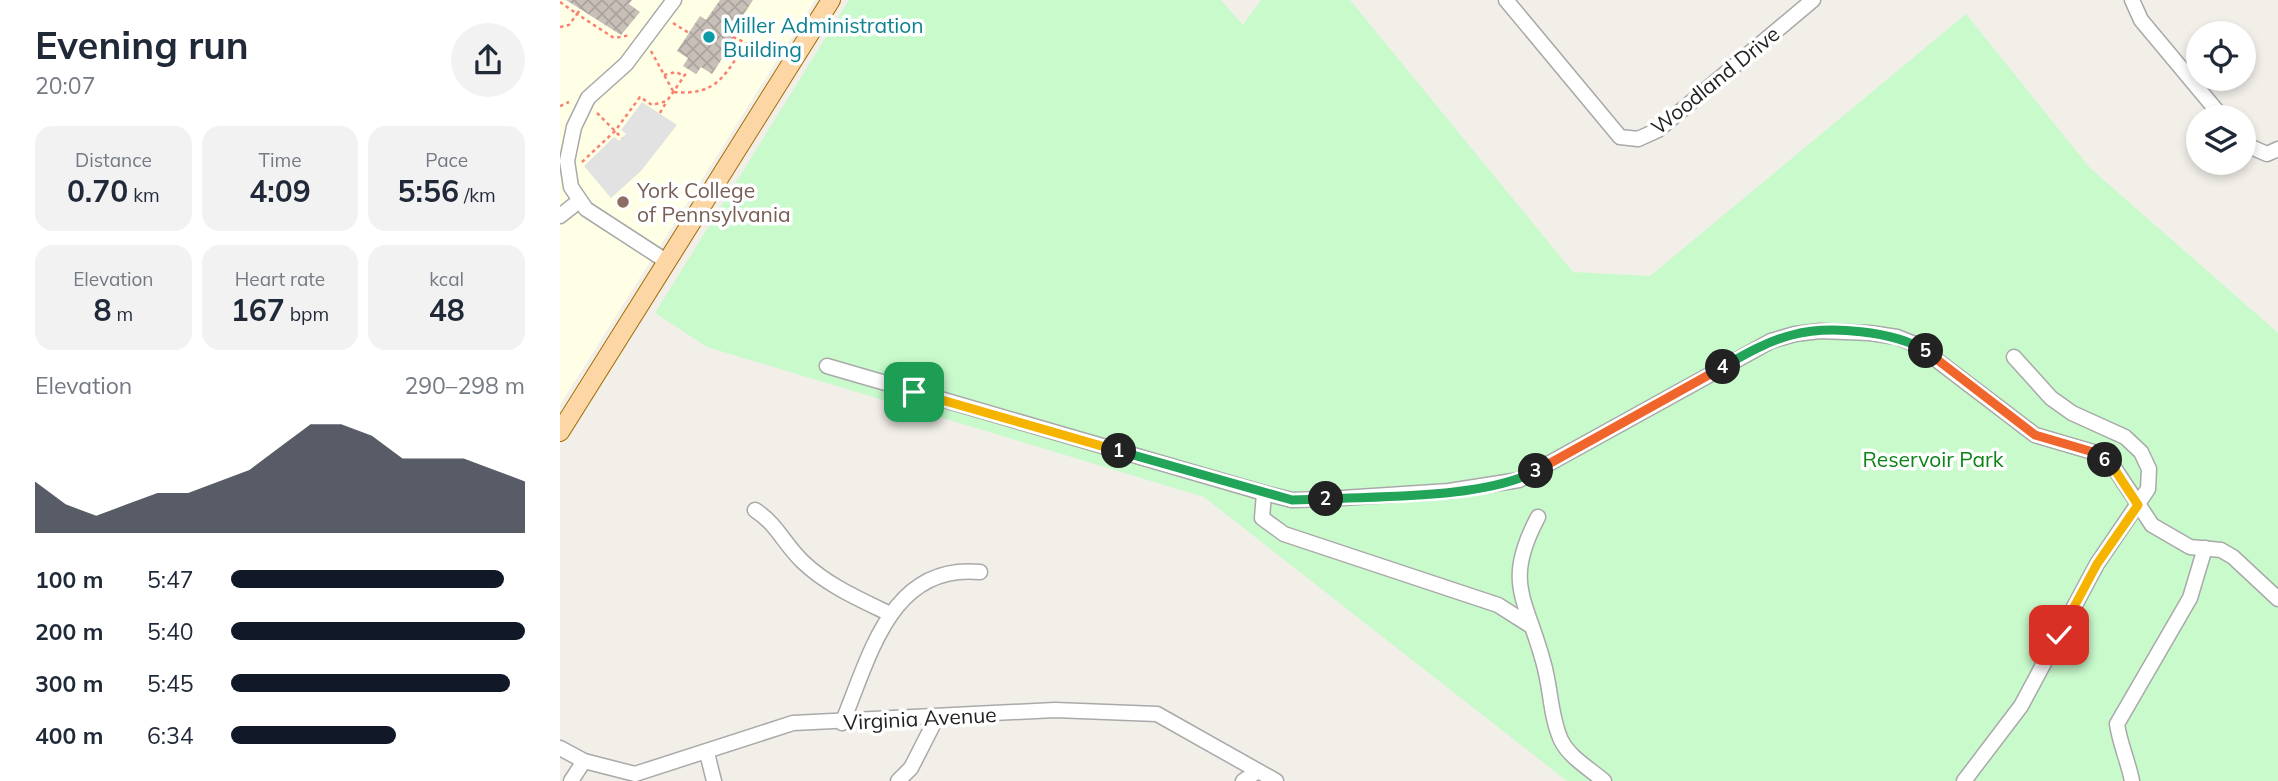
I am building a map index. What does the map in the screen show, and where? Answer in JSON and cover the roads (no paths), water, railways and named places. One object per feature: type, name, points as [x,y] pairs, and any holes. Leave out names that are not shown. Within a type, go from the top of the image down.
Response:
[{"type":"main road","points":[[560,432],[831,0]]},
{"type":"street","points":[[666,261],[579,201],[567,169],[570,139],[580,112],[594,91],[626,64],[674,0]]},
{"type":"street","name":"Woodland Drive","points":[[1506,0],[1620,137],[1638,139],[1658,130],[1813,0]]},
{"type":"street","points":[[2132,0],[2141,20],[2212,105]]},
{"type":"street","points":[[2256,149],[2267,154],[2278,149]]},
{"type":"street","points":[[560,216],[579,201]]},
{"type":"street","points":[[827,366],[1292,500],[1449,491],[1519,480],[1771,341],[1820,331],[1897,337],[1917,345],[2035,435],[2093,452],[2111,464],[2152,525],[2190,547],[2221,550],[2233,557],[2278,599]]},
{"type":"street","points":[[1964,781],[2021,706],[2097,564],[2148,489],[2148,468],[2141,452],[2125,436],[2072,413],[2051,398],[2014,357]]},
{"type":"street","points":[[1264,493],[1262,518],[1284,534],[1498,605],[1531,626]]},
{"type":"street","points":[[755,510],[776,526],[800,560],[815,573],[888,614]]},
{"type":"street","points":[[1538,517],[1526,540],[1518,583],[1544,662],[1562,742],[1604,781]]},
{"type":"street","points":[[2132,781],[2127,758],[2119,744],[2117,724],[2190,598],[2204,548]]},
{"type":"street","points":[[842,723],[888,614],[931,578],[963,570],[980,572]]},
{"type":"street","name":"Virginia Avenue","points":[[560,748],[584,761],[635,774],[793,723],[842,723],[1055,710],[1157,714],[1276,781]]},
{"type":"street","points":[[898,781],[911,768],[937,717]]},
{"type":"street","points":[[707,752],[714,781]]},
{"type":"street","points":[[571,781],[584,761]]},
{"type":"street","points":[[1243,781],[1258,771]]},
{"type":"place","name":"Miller Administration Building","points":[[709,37]]},
{"type":"place","name":"York College of Pennsylvania","points":[[623,202]]},
{"type":"park label","name":"Reservoir Park","points":[[1933,459]]}]
